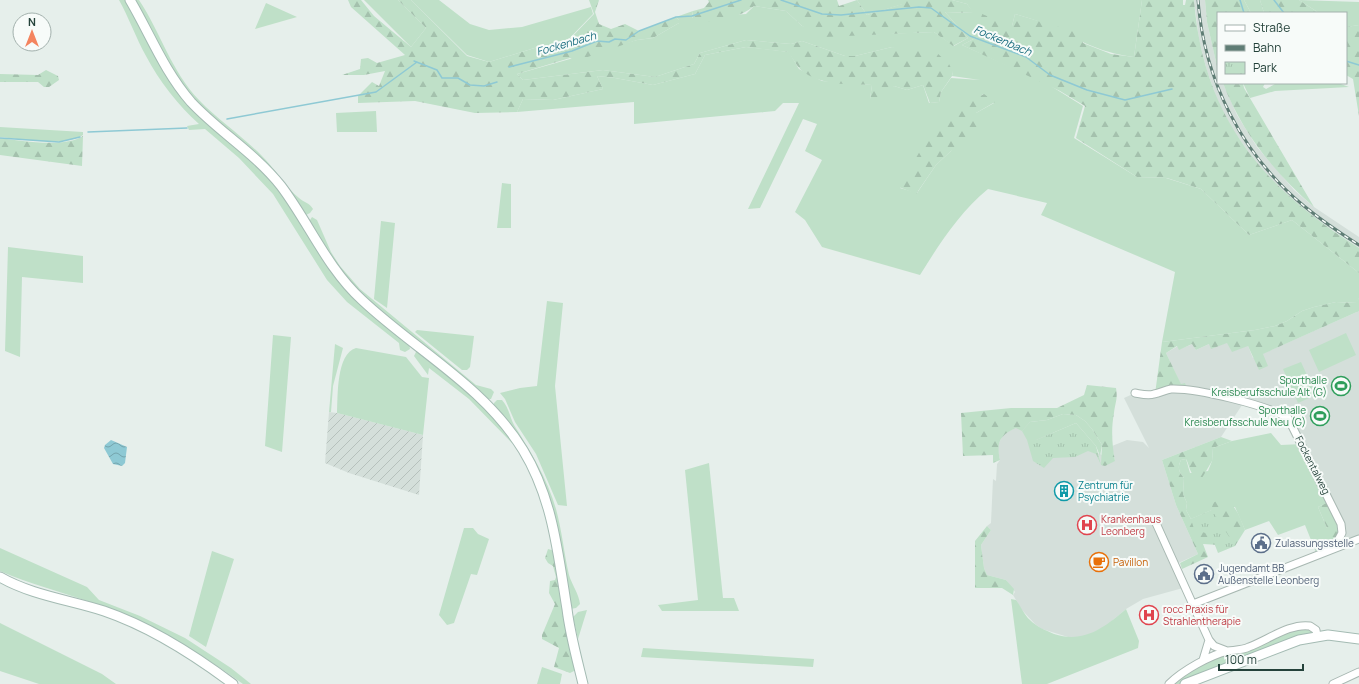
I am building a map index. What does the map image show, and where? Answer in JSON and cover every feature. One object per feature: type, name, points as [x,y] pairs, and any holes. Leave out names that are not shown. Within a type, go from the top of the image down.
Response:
[{"type":"street","points":[[130,0],[165,68],[175,82],[203,114],[259,162],[279,185],[292,202],[328,261],[344,281],[361,300],[487,405],[508,429],[523,450],[535,472],[549,506],[567,612],[583,684]]},
{"type":"street","name":"Fockentalweg","points":[[1135,393],[1149,395],[1171,390],[1196,393],[1262,406],[1277,411],[1288,418],[1341,524],[1342,533],[1334,548]]},
{"type":"street","points":[[1155,521],[1209,640],[1214,646],[1227,651]]},
{"type":"street","points":[[1193,604],[1359,539]]},
{"type":"street","points":[[0,577],[43,593],[105,612],[153,632],[191,654],[233,684]]},
{"type":"street","points":[[1169,684],[1175,678],[1203,660],[1227,651],[1248,648],[1287,630],[1305,626],[1316,630],[1317,636]]},
{"type":"street","points":[[1185,684],[1288,644],[1317,636],[1339,636],[1359,639]]},
{"type":"street","points":[[1203,660],[1209,640]]},
{"type":"street","points":[[1332,684],[1359,672]]},
{"type":"shaded area","points":[[1194,0],[1205,0],[1207,22],[1217,67],[1217,84],[1223,84],[1237,115],[1257,147],[1294,190],[1314,207],[1359,237],[1359,248],[1307,213],[1282,191],[1256,163],[1233,130],[1218,102],[1207,71],[1199,40]]},
{"type":"shaded area","points":[[1359,311],[1359,539],[1334,548],[1339,540],[1288,418],[1244,402],[1221,437],[1162,460],[1176,505],[1198,554],[1174,565],[1183,588],[1143,599],[1126,609],[1106,626],[1084,637],[1068,637],[1042,629],[1035,624],[1022,610],[1013,595],[1015,592],[1006,580],[987,575],[984,568],[981,545],[991,530],[987,526],[991,523],[993,479],[996,481],[997,464],[1000,460],[997,447],[1004,433],[1030,422],[1115,461],[1112,446],[1127,440],[1143,442],[1149,448],[1124,398],[1135,393],[1149,395],[1181,385],[1166,353],[1178,346],[1180,349],[1193,344],[1196,350],[1209,344],[1227,343],[1248,346],[1253,358]]},
{"type":"shaded area","points":[[329,412],[423,435],[419,495],[349,473],[325,463]]},
{"type":"green space","points":[[119,0],[126,0],[164,72],[254,161],[278,188],[319,253],[409,344],[410,349],[405,352],[400,350],[399,343],[347,302],[327,280],[273,194],[239,158],[205,129],[189,130],[187,126],[199,124],[176,101],[151,65]]},
{"type":"green space","points":[[133,0],[139,0],[189,89],[206,107],[246,141],[271,165],[294,194],[310,205],[313,209],[310,213],[306,215],[177,81]]},
{"type":"green space","points":[[348,0],[361,0],[374,16],[411,47],[426,28],[398,0],[411,0],[467,56],[489,62],[541,46],[565,44],[594,14],[589,0],[599,0],[595,12],[599,24],[611,29],[625,24],[639,31],[676,17],[679,20],[679,23],[653,38],[637,40],[576,61],[570,58],[517,74],[523,80],[603,70],[655,77],[694,64],[700,53],[746,40],[791,44],[802,41],[845,56],[855,56],[892,47],[936,52],[949,64],[953,72],[952,76],[941,92],[939,102],[930,103],[923,85],[907,90],[894,86],[885,99],[870,99],[872,85],[826,82],[801,70],[788,52],[746,47],[705,55],[695,74],[653,85],[597,76],[603,89],[553,100],[523,99],[517,112],[475,113],[415,101],[358,103],[358,96],[372,82],[379,86],[385,71],[364,75],[342,75],[360,69],[361,59],[368,58],[377,63],[405,55],[351,7]]},
{"type":"green space","points":[[364,0],[398,0],[426,28],[411,47]]},
{"type":"green space","points":[[411,0],[439,0],[470,24],[489,30],[522,27],[591,7],[593,14],[565,43],[541,46],[489,62],[467,55]]},
{"type":"green space","points":[[708,0],[837,0],[839,6],[857,0],[867,15],[902,4],[903,0],[952,0],[967,4],[974,13],[945,12],[968,38],[953,46],[934,32],[825,37],[802,26],[786,11],[754,6],[741,14],[725,19],[716,21],[692,21],[693,11],[704,8],[709,2]]},
{"type":"green space","points":[[857,0],[903,0],[903,4],[867,15]]},
{"type":"green space","points":[[952,0],[1142,0],[1134,57],[1109,52],[1078,40],[1042,23],[1015,14],[1012,26],[987,32],[962,45],[1046,83],[1083,106],[1074,138],[1137,177],[1166,178],[1201,189],[1249,235],[1292,220],[1359,273],[1359,298],[1357,303],[1336,302],[1314,307],[1302,311],[1287,321],[1275,326],[1255,330],[1162,342],[1175,272],[1041,215],[1047,203],[988,189],[959,218],[920,275],[822,247],[805,220],[795,212],[822,160],[805,151],[817,124],[803,119],[760,208],[748,209],[799,103],[783,103],[775,111],[634,124],[634,102],[517,112],[523,99],[553,100],[603,89],[597,76],[653,85],[695,74],[705,55],[746,47],[789,52],[799,69],[822,81],[872,85],[870,99],[894,86],[907,90],[923,85],[929,103],[939,102],[941,92],[951,78],[980,80],[952,76],[953,72],[892,47],[855,56],[845,56],[802,41],[791,44],[746,40],[700,53],[694,64],[655,77],[603,70],[523,80],[517,74],[637,40],[653,38],[679,23],[679,20],[676,17],[693,11],[692,18],[746,14],[754,6],[786,11],[802,26],[854,35],[934,32],[954,46],[968,38],[945,12],[973,13],[967,4]],"holes":[[[983,94],[994,103],[976,113],[951,151],[936,165],[917,193],[900,188]]]},
{"type":"green space","points":[[1142,0],[1183,0],[1183,5],[1185,5],[1186,0],[1194,0],[1200,42],[1210,80],[1225,114],[1244,145],[1267,174],[1294,200],[1325,225],[1359,248],[1359,273],[1292,220],[1249,235],[1201,189],[1167,178],[1137,177],[1076,138],[1085,106],[1060,91],[962,45],[987,32],[980,22],[982,14],[1012,26],[1015,14],[1079,33],[1083,43],[1111,54],[1134,57]]},
{"type":"green space","points":[[1205,0],[1244,0],[1250,12],[1217,12],[1217,67],[1207,22]]},
{"type":"green space","points":[[1244,0],[1260,0],[1264,12],[1250,12]]},
{"type":"green space","points":[[1260,0],[1299,0],[1317,12],[1264,12]]},
{"type":"green space","points":[[1299,0],[1359,2],[1359,25],[1347,27],[1347,12],[1317,12]]},
{"type":"green space","points":[[266,3],[297,17],[255,29]]},
{"type":"green space","points":[[1359,25],[1359,116],[1353,79],[1347,76],[1347,27]]},
{"type":"green space","points":[[46,70],[58,76],[59,80],[49,87],[44,87],[38,82],[0,82],[0,74],[38,75]]},
{"type":"green space","points":[[1223,84],[1243,84],[1244,88],[1314,207],[1299,194],[1261,151],[1240,119]]},
{"type":"green space","points":[[1243,84],[1264,84],[1263,87],[1266,89],[1275,84],[1341,84],[1349,87],[1275,91],[1250,98]]},
{"type":"green space","points":[[984,94],[995,102],[976,113],[980,123],[977,133],[951,151],[936,165],[916,194],[899,187],[927,139],[955,109]]},
{"type":"green space","points":[[376,111],[377,132],[337,132],[336,113]]},
{"type":"green space","points":[[0,127],[83,132],[83,135],[66,141],[31,140],[0,137]]},
{"type":"green space","points":[[83,136],[82,166],[0,155],[0,138],[54,143],[75,140]]},
{"type":"green space","points":[[502,183],[511,184],[511,228],[497,228]]},
{"type":"green space","points":[[312,217],[317,220],[331,252],[340,266],[360,289],[476,385],[491,389],[494,392],[491,399],[486,399],[404,332],[346,281],[308,223]]},
{"type":"green space","points":[[381,221],[395,223],[387,308],[374,299]]},
{"type":"green space","points":[[8,247],[83,256],[83,283],[22,277],[20,357],[5,351]]},
{"type":"green space","points":[[1359,298],[1359,311],[1263,354],[1268,366],[1259,370],[1248,346],[1232,352],[1227,343],[1211,349],[1209,344],[1196,350],[1192,344],[1179,350],[1177,346],[1166,353],[1181,384],[1185,383],[1188,391],[1179,390],[1155,394],[1162,342],[1275,326],[1287,321],[1302,311],[1314,307],[1336,302],[1356,303]]},
{"type":"green space","points":[[547,301],[563,303],[555,386],[567,506],[558,505],[536,454],[515,422],[505,399],[500,393],[537,386]]},
{"type":"green space","points":[[417,330],[474,336],[470,367],[467,370],[462,370],[415,332]]},
{"type":"green space","points":[[1346,333],[1356,355],[1319,372],[1309,350]]},
{"type":"green space","points":[[273,335],[291,337],[282,452],[265,446]]},
{"type":"green space","points":[[335,344],[343,348],[333,386],[331,412],[329,412]]},
{"type":"green space","points":[[356,348],[406,357],[422,377],[429,378],[423,435],[337,413],[338,387],[341,367],[349,352]]},
{"type":"green space","points":[[416,352],[420,352],[475,397],[512,440],[512,443],[469,399],[429,368],[428,375],[414,356]]},
{"type":"green space","points":[[1301,362],[1316,395],[1298,403],[1283,369]]},
{"type":"green space","points":[[1087,385],[1116,388],[1117,398],[1112,431],[1115,461],[1105,466],[1101,465],[1102,445],[1092,429],[1085,421],[1076,415],[1063,414],[1047,420],[1030,422],[1022,431],[1016,428],[1006,433],[1000,440],[999,444],[1000,460],[993,463],[993,455],[963,456],[961,413],[1011,408],[1057,408],[1084,395]]},
{"type":"green space","points":[[497,400],[502,400],[506,405],[514,425],[538,466],[548,487],[556,509],[569,575],[580,604],[576,608],[570,609],[550,500],[494,408],[494,403]]},
{"type":"green space","points":[[1063,414],[1076,415],[1085,421],[1102,445],[1100,456],[1096,446],[1076,423],[1036,440],[1027,440],[1022,431],[1030,422],[1047,420]]},
{"type":"green space","points":[[1076,423],[1096,446],[1101,465],[1096,454],[1088,451],[1075,457],[1053,458],[1044,468],[1033,461],[1027,440],[1036,440]]},
{"type":"green space","points":[[1271,433],[1281,445],[1302,444],[1331,501],[1318,507],[1327,528],[1329,550],[1317,555],[1305,525],[1278,535],[1269,521],[1245,530],[1235,507],[1212,510],[1191,519],[1186,510],[1187,503],[1183,494],[1184,478],[1179,468],[1181,460],[1186,459],[1190,473],[1208,471],[1212,461],[1213,448],[1232,441]]},
{"type":"green space","points":[[1221,437],[1232,441],[1213,448],[1212,461],[1202,478],[1193,474],[1186,459],[1181,460],[1179,468],[1184,478],[1183,494],[1187,503],[1186,510],[1191,519],[1212,510],[1214,502],[1225,501],[1236,510],[1245,530],[1235,546],[1203,544],[1208,557],[1182,569],[1180,563],[1198,554],[1176,505],[1162,460]]},
{"type":"green space","points":[[709,463],[723,598],[734,598],[739,611],[662,611],[658,605],[698,600],[685,470]]},
{"type":"green space","points":[[1331,501],[1342,533],[1329,550],[1322,538],[1327,528],[1318,507]]},
{"type":"green space","points":[[1212,510],[1235,546],[1218,553],[1211,535],[1194,529],[1191,519]]},
{"type":"green space","points":[[987,526],[991,530],[981,545],[984,568],[987,575],[1006,580],[1014,589],[1013,595],[1002,588],[975,588],[975,541]]},
{"type":"green space","points":[[464,528],[473,528],[478,534],[489,539],[477,575],[471,574],[454,623],[447,625],[439,615]]},
{"type":"green space","points":[[0,548],[87,587],[99,600],[140,616],[185,638],[231,668],[251,684],[243,684],[189,648],[114,610],[34,584],[0,571]]},
{"type":"green space","points":[[548,549],[555,551],[576,670],[570,673],[554,667],[559,648],[542,639],[542,635],[555,604],[549,593],[550,581],[555,580],[556,577],[553,566],[548,563],[545,558]]},
{"type":"green space","points":[[212,551],[234,559],[206,647],[189,636]]},
{"type":"green space","points":[[1011,599],[1016,600],[1026,616],[1035,625],[1054,634],[1065,637],[1075,637],[1093,632],[1110,622],[1126,609],[1139,641],[1138,648],[1047,684],[1022,684]]},
{"type":"green space","points":[[587,610],[578,639],[573,617],[578,612]]},
{"type":"green space","points":[[0,623],[102,674],[116,684],[39,684],[0,671]]},
{"type":"green space","points":[[1310,626],[1317,636],[1185,684],[1169,684],[1196,666],[1287,630]]},
{"type":"green space","points":[[643,648],[814,659],[813,667],[641,657]]},
{"type":"green space","points":[[542,667],[562,674],[560,684],[537,684]]},
{"type":"water","points":[[111,440],[127,447],[125,463],[122,466],[113,464],[104,448],[105,445]]},
{"type":"waterway","name":"Fockenbach","points":[[509,67],[572,51],[597,41],[609,42],[615,39],[626,40],[639,31],[676,17],[692,16],[741,0]]},
{"type":"waterway","name":"Fockenbach","points":[[781,0],[822,14],[841,15],[919,7],[931,8],[970,36],[1026,57],[1050,75],[1087,90],[1125,100],[1172,89]]},
{"type":"waterway","name":"Fockenbach","points":[[1240,0],[1244,12]]},
{"type":"waterway","points":[[1274,0],[1283,12]]},
{"type":"waterway","name":"Fockenbach","points":[[414,61],[437,70],[442,78],[458,78],[470,85],[484,86],[497,82]]},
{"type":"waterway","points":[[1347,61],[1359,65]]},
{"type":"waterway","points":[[227,119],[376,92],[417,62]]},
{"type":"waterway","points":[[88,132],[187,128]]},
{"type":"waterway","points":[[0,138],[59,142],[80,137]]},
{"type":"railway","points":[[1198,0],[1208,59],[1230,114],[1245,140],[1262,164],[1282,186],[1317,216],[1359,245]]},
{"type":"place","name":"Sporthalle Kreisberufsschule Alt (G)","points":[[1341,386]]},
{"type":"place","name":"Sporthalle Kreisberufsschule Neu (G)","points":[[1320,416]]},
{"type":"place","name":"Zentrum für Psychiatrie","points":[[1064,491]]},
{"type":"place","name":"Krankenhaus Leonberg","points":[[1087,525]]},
{"type":"place","name":"Zulassungsstelle","points":[[1261,543]]},
{"type":"place","name":"Pavillon","points":[[1099,562]]},
{"type":"place","name":"Jugendamt BB Außenstelle Leonberg","points":[[1204,574]]},
{"type":"place","name":"rocc Praxis für Strahlentherapie","points":[[1149,615]]}]
